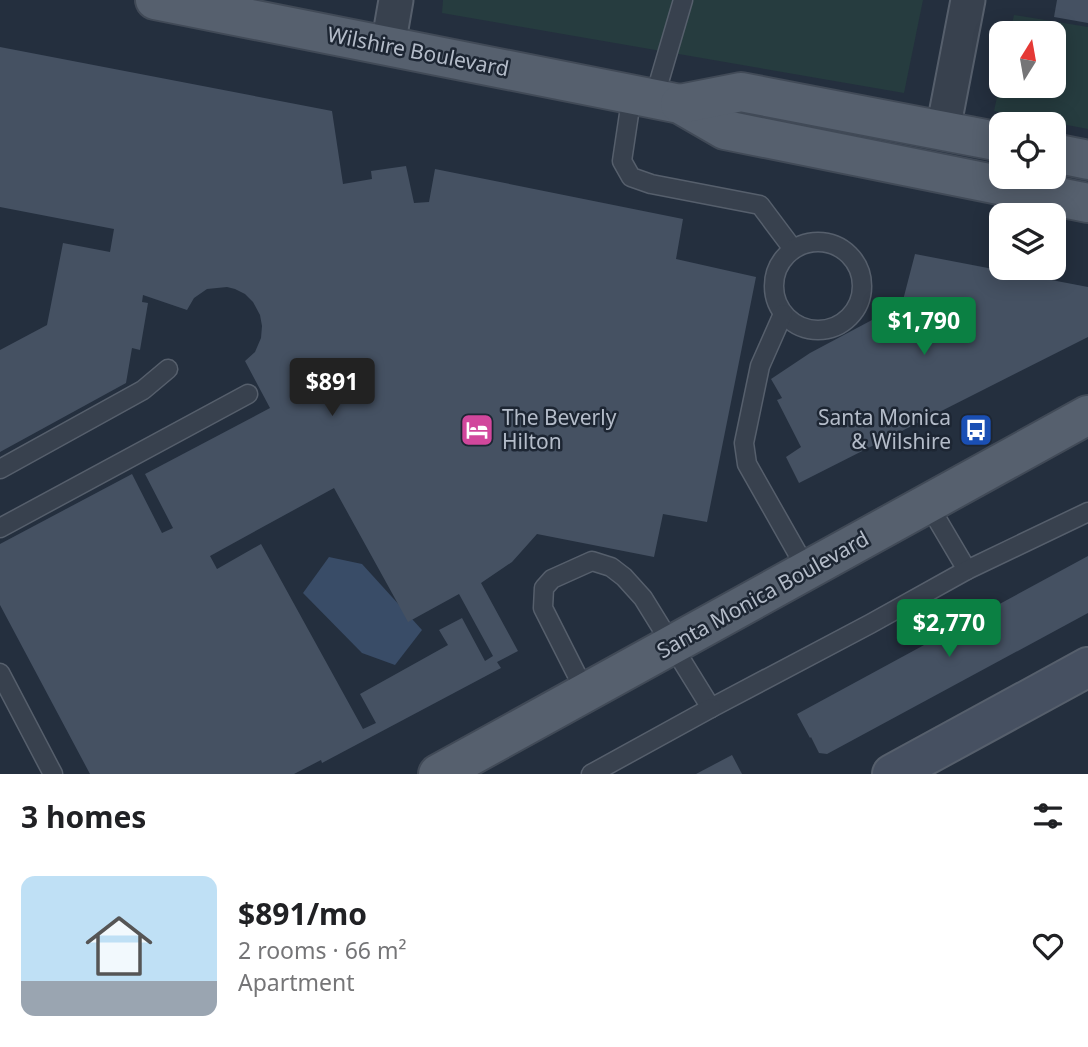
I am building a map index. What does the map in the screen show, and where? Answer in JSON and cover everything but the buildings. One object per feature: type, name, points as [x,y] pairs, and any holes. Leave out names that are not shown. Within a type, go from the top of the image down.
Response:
[{"type":"main road","name":"Wilshire Boulevard","points":[[155,0],[655,99],[725,130],[1088,203]]},
{"type":"main road","name":"Wilshire Boulevard","points":[[655,99],[741,92],[989,140]]},
{"type":"main road","points":[[1066,155],[1088,160]]},
{"type":"main road","name":"Santa Monica Boulevard","points":[[438,774],[1088,415]]},
{"type":"main road","points":[[892,774],[1088,667]]},
{"type":"street","points":[[388,46],[396,0]]},
{"type":"street","points":[[943,130],[968,0]]},
{"type":"lane","points":[[683,0],[655,99],[622,161],[631,177],[651,184],[760,205],[793,249]]},
{"type":"lane","points":[[821,241],[835,244],[857,264],[862,277],[862,292],[858,306],[849,318],[837,326],[823,330],[794,324],[783,314],[776,301],[773,286],[782,259],[793,249],[821,241]]},
{"type":"lane","points":[[783,314],[760,366],[744,443],[747,464],[807,570]]},
{"type":"lane","points":[[0,469],[143,390],[168,369]]},
{"type":"lane","points":[[0,528],[248,394]]},
{"type":"lane","points":[[928,504],[967,570]]},
{"type":"lane","points":[[591,774],[967,570],[1088,512]]},
{"type":"lane","points":[[586,694],[543,608],[544,588],[552,579],[592,561],[611,567],[643,598],[711,708]]},
{"type":"lane","points":[[0,673],[54,774]]},
{"type":"green space","points":[[443,0],[923,0],[904,93],[442,13]]},
{"type":"green space","points":[[1014,15],[1051,21],[1013,21]]},
{"type":"green space","points":[[1066,23],[1088,27],[1088,129],[1066,125],[1066,112],[994,111],[997,98],[1066,98]]},
{"type":"water","points":[[329,557],[362,564],[422,630],[395,665],[362,653],[303,593]]},
{"type":"place","name":"The Beverly Hilton","points":[[477,430]]},
{"type":"place","name":"Santa Monica & Wilshire","points":[[976,430]]}]
